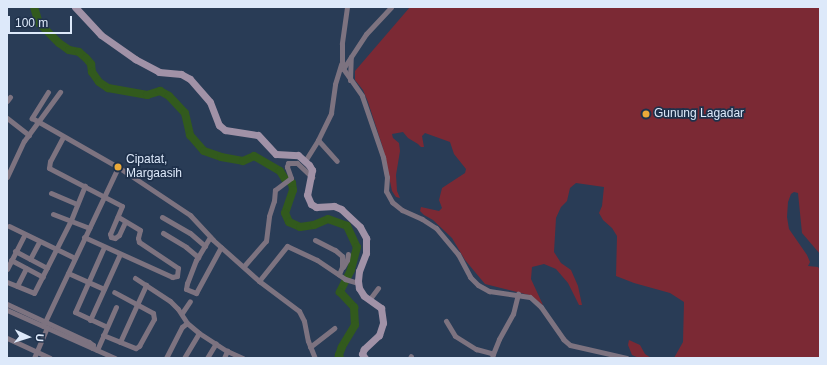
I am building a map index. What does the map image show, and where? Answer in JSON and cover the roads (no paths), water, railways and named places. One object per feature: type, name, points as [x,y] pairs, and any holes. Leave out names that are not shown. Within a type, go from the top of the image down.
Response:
[{"type":"street","points":[[75,7],[93,28],[112,44],[159,72],[180,74],[190,79],[210,102],[219,125],[225,130],[256,134],[261,137],[276,154],[296,154],[307,158],[312,169],[312,177],[307,195],[311,204],[316,207],[334,206],[341,209],[360,228],[366,238],[366,253],[358,283],[362,294],[370,298],[381,308],[383,323],[379,335],[364,349],[362,354],[365,358]]},
{"type":"street","points":[[348,7],[342,67],[362,96],[384,157],[387,177],[386,191],[392,202],[402,210],[422,219],[436,228],[458,254],[470,277],[478,285],[489,291],[527,296],[541,307],[560,335],[570,345],[627,358]]},
{"type":"street","points":[[307,158],[331,114],[337,79],[342,67],[366,34],[391,7]]},
{"type":"street","points":[[350,80],[351,56]]},
{"type":"street","points":[[48,92],[31,117],[63,137],[118,166],[190,215],[210,237],[259,281],[299,311],[304,321],[310,347],[315,358]]},
{"type":"street","points":[[7,177],[18,152],[29,134],[60,92]]},
{"type":"street","points":[[7,118],[29,134]]},
{"type":"street","points":[[63,137],[50,162],[49,168],[122,207],[110,234],[111,237],[115,238],[119,236],[125,222]]},
{"type":"street","points":[[318,140],[338,161]]},
{"type":"street","points":[[244,266],[266,242],[269,214],[274,201],[275,190],[291,178],[287,168],[290,162],[297,163],[312,177]]},
{"type":"street","points":[[34,358],[45,325],[84,237],[90,228],[118,166]]},
{"type":"street","points":[[7,282],[34,294],[71,220],[85,186]]},
{"type":"street","points":[[51,193],[77,204]]},
{"type":"street","points":[[53,214],[90,228]]},
{"type":"street","points":[[162,216],[190,233],[205,246]]},
{"type":"street","points":[[84,237],[172,277],[177,276],[178,268],[139,242],[138,238],[140,230],[118,217]]},
{"type":"street","points":[[9,226],[24,235],[75,258]]},
{"type":"street","points":[[163,233],[186,247],[198,257]]},
{"type":"street","points":[[7,269],[24,235]]},
{"type":"street","points":[[210,237],[198,257],[186,288],[195,293],[221,247]]},
{"type":"street","points":[[315,240],[338,252],[342,256],[342,268]]},
{"type":"street","points":[[30,259],[39,242]]},
{"type":"street","points":[[259,281],[286,246],[317,260],[347,280],[358,283]]},
{"type":"street","points":[[104,247],[75,312],[107,327]]},
{"type":"street","points":[[15,252],[47,268]]},
{"type":"street","points":[[90,320],[120,254]]},
{"type":"street","points":[[340,274],[347,260],[348,254]]},
{"type":"street","points":[[11,260],[43,277]]},
{"type":"street","points":[[17,286],[26,268]]},
{"type":"street","points":[[68,273],[104,289]]},
{"type":"street","points":[[135,278],[170,301],[182,314],[187,323],[199,333],[243,358]]},
{"type":"street","points":[[120,342],[146,285]]},
{"type":"street","points":[[370,298],[378,288]]},
{"type":"street","points":[[103,335],[136,348],[139,346],[155,317],[153,312],[114,292]]},
{"type":"street","points":[[446,321],[455,336],[476,349],[493,356],[499,339],[513,314],[518,294]]},
{"type":"street","points":[[182,314],[190,301]]},
{"type":"street","points":[[7,304],[45,325]]},
{"type":"street","points":[[94,349],[103,335],[116,307]]},
{"type":"street","points":[[7,310],[89,342],[94,349],[115,358]]},
{"type":"street","points":[[166,358],[182,327],[187,323]]},
{"type":"street","points":[[310,347],[334,328]]},
{"type":"street","points":[[184,358],[199,333]]},
{"type":"street","points":[[7,338],[50,358]]},
{"type":"street","points":[[207,358],[216,343]]},
{"type":"street","points":[[224,358],[227,350]]},
{"type":"waterway","points":[[34,7],[39,23],[59,43],[69,50],[79,52],[86,58],[91,64],[92,72],[99,82],[108,88],[147,95],[160,91],[169,96],[185,113],[190,135],[204,151],[221,157],[243,161],[254,156],[280,171],[285,179],[292,183],[293,190],[285,213],[289,222],[300,227],[314,225],[328,219],[347,226],[357,247],[351,270],[340,292],[354,307],[355,325],[342,347],[339,355],[340,358]]},
{"type":"place","name":"Gunung Lagadar","points":[[646,114]]},
{"type":"place","name":"Cipatat, Margaasih","points":[[118,167]]}]
